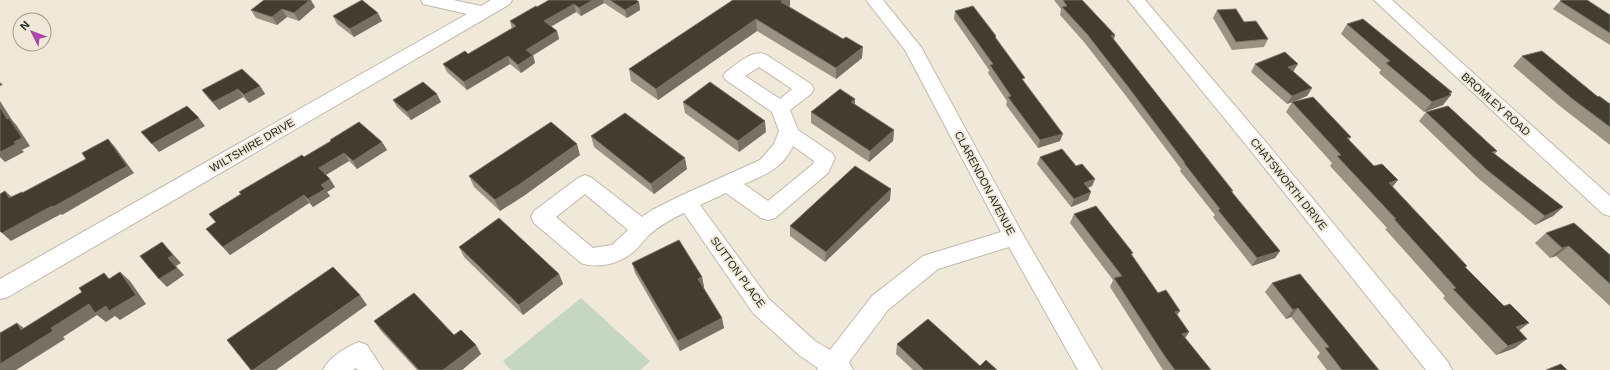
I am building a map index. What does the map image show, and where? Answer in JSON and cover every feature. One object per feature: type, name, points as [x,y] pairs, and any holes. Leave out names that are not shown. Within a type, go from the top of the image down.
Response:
[{"type":"street","points":[[429,0],[482,12]]},
{"type":"street","name":"WILTSHIRE DRIVE","points":[[1,287],[504,0]]},
{"type":"street","name":"CLARENDON AVENUE","points":[[874,0],[912,47],[1014,237],[1090,370]]},
{"type":"street","name":"CHATSWORTH DRIVE","points":[[1136,0],[1258,146],[1440,370]]},
{"type":"street","name":"BROMLEY ROAD","points":[[1382,0],[1610,208]]},
{"type":"street","points":[[642,229],[659,216],[728,183],[745,177],[767,165],[782,148],[788,133],[780,108]]},
{"type":"street","points":[[728,183],[768,212],[821,168],[825,158],[788,133]]},
{"type":"street","name":"SUTTON PLACE","points":[[687,202],[761,306],[807,348],[835,368]]},
{"type":"street","points":[[835,368],[880,303],[931,262],[1014,237]]},
{"type":"street","points":[[335,370],[359,352],[371,370]]},
{"type":"green space","points":[[581,298],[650,361],[641,370],[511,370],[503,361]]},
{"type":"building","points":[[264,0],[310,0],[294,13],[282,9],[272,17],[251,10]]},
{"type":"building","points":[[362,0],[378,13],[350,29],[333,16]]},
{"type":"building","points":[[549,0],[593,0],[579,8],[574,4],[544,21],[557,31],[526,50],[533,55],[518,65],[508,56],[464,82],[443,64],[465,51],[468,54],[516,26],[510,21]]},
{"type":"building","points":[[610,0],[636,0],[639,2],[625,10]]},
{"type":"building","points":[[733,0],[783,0],[781,2],[843,39],[846,37],[863,47],[836,68],[756,19],[656,89],[629,69]]},
{"type":"building","points":[[1063,0],[1082,0],[1115,35],[1111,36],[1233,191],[1231,191],[1280,251],[1257,258],[1218,210],[1220,209],[1129,88],[1087,34],[1062,7],[1067,6]]},
{"type":"building","points":[[1587,0],[1610,15],[1610,33],[1560,1]]},
{"type":"building","points":[[973,6],[1025,78],[1022,79],[1063,134],[1040,140],[1008,97],[1011,96],[990,65],[993,64],[955,11]]},
{"type":"building","points":[[1236,9],[1244,22],[1256,21],[1268,39],[1236,42],[1217,10]]},
{"type":"building","points":[[1363,19],[1452,92],[1449,93],[1451,95],[1432,102],[1386,63],[1390,61],[1347,24]]},
{"type":"building","points":[[1542,51],[1598,97],[1599,96],[1610,104],[1610,127],[1570,97],[1522,56]]},
{"type":"building","points":[[1285,52],[1298,64],[1288,67],[1312,88],[1292,96],[1255,64]]},
{"type":"building","points":[[242,69],[260,86],[244,95],[238,89],[213,102],[202,90]]},
{"type":"building","points":[[423,82],[437,94],[407,112],[393,100]]},
{"type":"building","points":[[710,82],[765,121],[738,141],[683,102]]},
{"type":"building","points":[[840,89],[855,99],[851,102],[894,130],[870,151],[811,112]]},
{"type":"building","points":[[1313,97],[1351,137],[1347,138],[1374,166],[1382,164],[1398,180],[1389,183],[1467,266],[1465,267],[1504,306],[1510,304],[1529,323],[1516,327],[1527,339],[1508,346],[1453,289],[1456,288],[1394,219],[1396,219],[1337,156],[1341,155],[1292,102]]},
{"type":"building","points":[[187,106],[199,118],[152,144],[141,132]]},
{"type":"building","points":[[1448,106],[1497,151],[1492,152],[1563,207],[1545,216],[1487,170],[1426,112]]},
{"type":"building","points":[[0,107],[7,119],[9,118],[22,138],[14,142],[16,144],[0,152]]},
{"type":"building","points":[[625,113],[685,158],[651,184],[591,136]]},
{"type":"building","points":[[359,122],[382,142],[353,161],[344,153],[319,168],[330,179],[321,185],[325,189],[308,199],[304,195],[223,247],[206,229],[216,222],[209,214],[241,194],[239,192],[302,155],[304,157]]},
{"type":"building","points":[[551,122],[577,144],[520,184],[495,200],[469,176]]},
{"type":"building","points":[[108,139],[127,166],[53,207],[52,206],[2,233],[0,231],[0,194],[5,191],[9,198],[22,193],[86,159],[82,153]]},
{"type":"building","points":[[1062,149],[1076,166],[1082,164],[1095,179],[1084,183],[1091,192],[1074,199],[1040,157]]},
{"type":"building","points":[[855,166],[891,189],[826,252],[790,226]]},
{"type":"building","points":[[1096,206],[1133,253],[1131,254],[1158,293],[1166,290],[1180,311],[1175,312],[1189,332],[1182,334],[1211,370],[1175,370],[1166,358],[1114,278],[1122,276],[1074,214]]},
{"type":"building","points":[[499,218],[559,274],[519,305],[459,247]]},
{"type":"building","points":[[1574,223],[1610,255],[1610,284],[1569,246],[1562,248],[1546,233]]},
{"type":"building","points":[[679,240],[702,277],[698,279],[722,318],[678,341],[632,263]]},
{"type":"building","points":[[162,242],[173,255],[168,258],[177,268],[159,279],[140,256]]},
{"type":"building","points":[[333,267],[360,295],[251,370],[227,340]]},
{"type":"building","points":[[120,272],[136,295],[109,311],[106,306],[95,313],[89,304],[51,328],[53,331],[0,364],[0,333],[17,323],[21,330],[82,292],[79,288],[104,273],[109,279]]},
{"type":"building","points":[[1300,274],[1379,370],[1342,370],[1325,348],[1329,347],[1298,308],[1293,310],[1272,283]]},
{"type":"building","points":[[414,293],[454,335],[461,330],[476,345],[443,370],[419,370],[374,321]]},
{"type":"building","points":[[928,319],[980,366],[986,360],[997,370],[924,370],[897,344]]},
{"type":"building","points":[[1561,364],[1567,370],[1546,370]]}]
